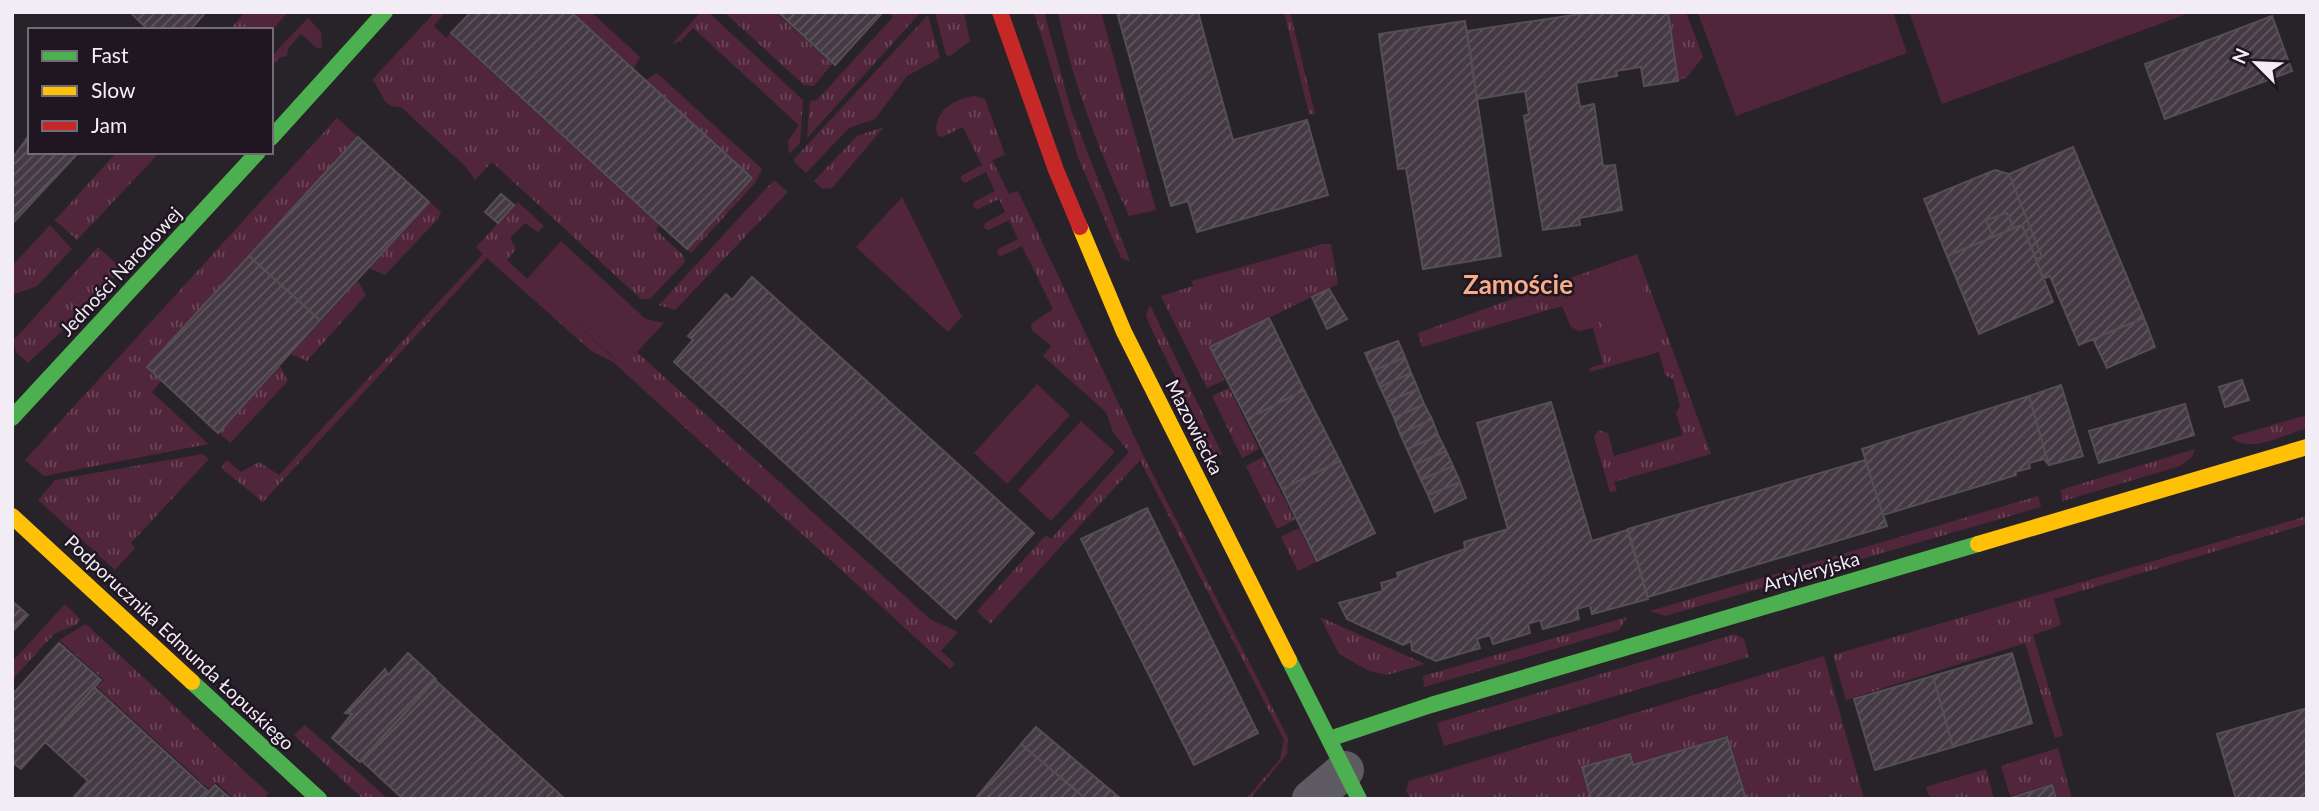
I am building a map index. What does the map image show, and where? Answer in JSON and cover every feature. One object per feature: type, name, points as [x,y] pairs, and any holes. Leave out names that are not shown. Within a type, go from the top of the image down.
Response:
[{"type":"street","points":[[273,136],[385,12]]},
{"type":"street","name":"Mazowiecka","points":[[1000,12],[1056,170],[1124,332],[1344,769]]},
{"type":"street","name":"Mazowiecka","points":[[1017,12],[1020,63]]},
{"type":"street","name":"Jedności Narodowej","points":[[12,418],[256,154]]},
{"type":"street","name":"Artyleryjska","points":[[1344,769],[1431,705],[2307,447]]},
{"type":"street","name":"Podporucznika Edmunda Łopuskiego","points":[[12,516],[320,799]]},
{"type":"street","points":[[1311,799],[1344,769]]},
{"type":"green space","points":[[245,12],[288,12],[273,29],[231,28]]},
{"type":"green space","points":[[435,12],[445,12],[434,26],[446,38],[450,34],[659,225],[656,230],[683,255],[685,262],[650,299],[641,299],[492,162],[475,180],[466,167],[401,107],[394,107],[386,102],[372,80]]},
{"type":"green space","points":[[572,12],[591,12],[640,57],[634,68]]},
{"type":"green space","points":[[701,12],[708,12],[803,100],[800,143],[789,154],[788,141],[799,125],[693,28],[682,40],[672,44]]},
{"type":"green space","points":[[724,12],[775,12],[832,64],[814,86],[804,85]]},
{"type":"green space","points":[[889,12],[921,12],[807,138],[810,101],[817,100],[893,17]]},
{"type":"green space","points":[[935,12],[964,12],[970,41],[950,56],[946,55]]},
{"type":"green space","points":[[1034,12],[1044,12],[1071,110],[1130,261],[1121,258],[1078,157]]},
{"type":"green space","points":[[1058,12],[1101,12],[1156,210],[1129,216],[1088,116],[1071,65]]},
{"type":"green space","points":[[1284,12],[1290,12],[1315,114],[1309,114]]},
{"type":"green space","points":[[1669,12],[1686,12],[1703,57],[1687,77],[1678,81]]},
{"type":"green space","points":[[1893,12],[1907,53],[1736,116],[1698,13]]},
{"type":"green space","points":[[1909,12],[2192,12],[1942,104]]},
{"type":"green space","points":[[928,15],[940,58],[907,76],[875,119],[849,128],[806,173],[794,159]]},
{"type":"green space","points":[[308,18],[321,32],[322,48],[317,48],[301,34],[288,48],[287,56],[281,57],[273,64],[273,55]]},
{"type":"green space","points":[[657,73],[762,169],[755,183],[691,253],[687,249],[753,178],[646,80]]},
{"type":"green space","points":[[974,96],[985,99],[1005,155],[992,160],[1009,194],[1018,191],[1144,457],[1288,738],[1287,754],[1250,799],[1246,799],[1280,759],[1284,740],[1140,460],[990,624],[977,611],[1046,535],[1051,539],[1129,452],[1113,432],[1106,412],[1043,356],[1051,346],[1032,330],[1031,324],[1053,309],[1022,246],[1001,256],[997,254],[998,249],[1018,239],[1009,220],[988,230],[984,228],[985,223],[1005,212],[999,199],[978,209],[973,207],[974,202],[995,191],[986,172],[965,183],[961,180],[961,176],[982,165],[963,127],[942,137],[937,135],[936,127],[941,113],[959,100]]},
{"type":"green space","points":[[337,118],[358,137],[147,368],[161,381],[152,392],[208,444],[44,476],[25,460]]},
{"type":"green space","points":[[884,127],[832,188],[822,189],[814,181],[857,136]]},
{"type":"green space","points":[[115,154],[158,154],[77,240],[55,220]]},
{"type":"green space","points":[[774,180],[788,192],[675,310],[659,305]]},
{"type":"green space","points":[[902,197],[961,315],[965,313],[948,332],[856,247]]},
{"type":"green space","points":[[430,202],[441,212],[438,219],[385,275],[369,268]]},
{"type":"green space","points":[[518,202],[544,226],[538,232],[525,223],[510,238],[516,249],[507,260],[614,359],[649,322],[646,319],[664,323],[637,352],[930,619],[958,632],[941,651],[955,664],[950,669],[613,362],[591,351],[487,258],[263,502],[221,468],[227,460],[241,472],[259,462],[279,475],[483,254],[476,247]]},
{"type":"green space","points":[[50,225],[72,249],[37,286],[12,295],[12,266]]},
{"type":"green space","points":[[561,241],[649,322],[615,359],[527,279]]},
{"type":"green space","points":[[1331,244],[1338,284],[1209,347],[1225,380],[1207,388],[1161,296],[1193,286],[1192,281]]},
{"type":"green space","points":[[98,247],[122,269],[84,310],[28,363],[16,352],[14,340]]},
{"type":"green space","points":[[1637,254],[1711,454],[1614,482],[1617,491],[1610,492],[1594,437],[1598,430],[1608,433],[1614,456],[1683,435],[1676,413],[1680,406],[1673,379],[1665,375],[1659,352],[1590,372],[1589,368],[1603,364],[1593,328],[1579,331],[1571,327],[1562,306],[1422,347],[1418,333]]},
{"type":"green space","points":[[1633,265],[1663,339],[1617,360],[1611,356],[1600,321],[1593,319],[1581,323],[1575,320],[1566,292]]},
{"type":"green space","points":[[358,281],[366,295],[307,361],[291,354]]},
{"type":"green space","points":[[1150,305],[1222,454],[1215,458],[1151,328],[1146,315]]},
{"type":"green space","points":[[280,366],[288,381],[230,443],[219,433]]},
{"type":"green space","points":[[1037,384],[1070,415],[1007,484],[974,453]]},
{"type":"green space","points":[[1229,388],[1259,449],[1242,458],[1212,396]]},
{"type":"green space","points":[[2307,415],[2307,428],[2268,442],[2247,444],[2231,437]]},
{"type":"green space","points":[[1081,421],[1115,452],[1051,521],[1018,490]]},
{"type":"green space","points":[[2195,449],[2192,457],[2180,466],[2063,501],[2060,490]]},
{"type":"green space","points":[[203,454],[209,459],[131,543],[135,548],[115,570],[38,500],[55,480]]},
{"type":"green space","points":[[1263,457],[1295,520],[1277,529],[1246,466]]},
{"type":"green space","points":[[2038,496],[2041,507],[1665,616],[1650,611]]},
{"type":"green space","points":[[2307,516],[2307,524],[2054,599],[2061,625],[2033,635],[2063,735],[2055,738],[2025,643],[1846,700],[1833,655]]},
{"type":"green space","points":[[1299,528],[1316,562],[1298,571],[1281,537]]},
{"type":"green space","points":[[65,604],[80,619],[77,624],[54,634],[12,680],[12,662]]},
{"type":"green space","points":[[1320,617],[1425,664],[1387,675],[1369,671],[1339,654]]},
{"type":"green space","points":[[1627,617],[1619,630],[1424,687],[1423,676]]},
{"type":"green space","points":[[86,624],[268,793],[265,799],[234,799],[216,782],[209,789],[97,687],[104,680],[59,640]]},
{"type":"green space","points":[[1735,634],[1744,639],[1749,657],[1444,746],[1437,723]]},
{"type":"green space","points":[[1824,656],[1864,799],[1747,799],[1728,735],[1634,765],[1630,753],[1581,766],[1590,799],[1410,799],[1406,790],[1409,781]]},
{"type":"green space","points":[[305,725],[388,799],[363,799],[294,735]]},
{"type":"green space","points":[[2058,748],[2072,799],[2057,799],[2052,784],[2010,796],[2001,766]]},
{"type":"green space","points":[[1986,769],[1994,799],[1930,799],[1926,787]]},
{"type":"building","points":[[130,12],[206,12],[192,28],[146,28]]},
{"type":"building","points":[[471,12],[571,12],[752,178],[687,249],[451,33]]},
{"type":"building","points":[[778,12],[883,12],[835,65]]},
{"type":"building","points":[[1117,12],[1198,12],[1233,140],[1307,120],[1328,195],[1197,232],[1188,201],[1171,206]]},
{"type":"building","points":[[1593,12],[1668,12],[1678,81],[1644,86],[1641,67],[1616,71],[1617,76],[1576,83],[1580,107],[1594,104],[1603,166],[1615,165],[1622,210],[1579,218],[1580,225],[1543,230],[1524,116],[1529,114],[1525,91],[1477,99],[1467,31]]},
{"type":"building","points":[[2272,16],[2292,71],[2165,119],[2145,64]]},
{"type":"building","points":[[1465,21],[1501,256],[1423,269],[1406,168],[1398,169],[1379,34]]},
{"type":"building","points":[[28,137],[28,154],[77,154],[12,224],[12,159]]},
{"type":"building","points":[[358,137],[429,202],[320,320],[249,256]]},
{"type":"building","points":[[2073,147],[2144,318],[2079,345],[2050,276],[2043,279],[2036,259],[2042,257],[2009,174]]},
{"type":"building","points":[[1995,170],[2009,174],[2042,257],[2036,259],[2022,225],[2014,228],[2007,213],[1986,220],[1993,237],[1947,256],[1924,199]]},
{"type":"building","points":[[501,194],[514,205],[498,223],[485,212]]},
{"type":"building","points":[[2007,213],[2014,228],[1993,237],[1986,220]]},
{"type":"building","points":[[2022,225],[2053,302],[1979,334],[1947,256]]},
{"type":"building","points":[[249,256],[320,320],[218,433],[147,367]]},
{"type":"building","points":[[752,277],[1034,533],[956,619],[674,362],[693,340],[688,336],[726,294],[732,300]]},
{"type":"building","points":[[1329,289],[1347,319],[1327,329],[1312,297]]},
{"type":"building","points":[[1269,318],[1304,390],[1247,419],[1210,347]]},
{"type":"building","points":[[2144,318],[2155,347],[2107,368],[2093,339]]},
{"type":"building","points":[[1398,341],[1405,357],[1373,371],[1365,353]]},
{"type":"building","points":[[1405,357],[1411,373],[1380,387],[1373,371]]},
{"type":"building","points":[[1411,373],[1418,389],[1387,402],[1380,387]]},
{"type":"building","points":[[2242,380],[2249,400],[2225,407],[2219,387]]},
{"type":"building","points":[[2061,385],[2083,456],[2049,465],[2029,396]]},
{"type":"building","points":[[1418,389],[1424,404],[1394,418],[1387,402]]},
{"type":"building","points":[[1304,390],[1340,461],[1282,489],[1247,419]]},
{"type":"building","points":[[2029,396],[2049,465],[2044,459],[2029,463],[2030,468],[2015,472],[2016,475],[1883,515],[1862,449]]},
{"type":"building","points":[[1551,402],[1592,541],[1627,530],[1648,599],[1592,614],[1590,605],[1577,609],[1579,619],[1543,629],[1540,620],[1528,624],[1530,633],[1493,644],[1490,635],[1483,637],[1477,639],[1480,648],[1436,661],[1412,650],[1411,641],[1403,645],[1347,619],[1339,603],[1383,591],[1381,583],[1398,578],[1397,573],[1465,549],[1464,542],[1508,529],[1477,423]]},
{"type":"building","points":[[1424,404],[1432,419],[1400,434],[1394,418]]},
{"type":"building","points":[[2185,404],[2194,435],[2099,463],[2089,431]]},
{"type":"building","points":[[1432,419],[1438,435],[1407,449],[1400,434]]},
{"type":"building","points":[[1438,435],[1446,451],[1414,465],[1407,449]]},
{"type":"building","points":[[1446,451],[1453,466],[1421,480],[1414,465]]},
{"type":"building","points":[[1865,460],[1887,526],[1648,597],[1628,529]]},
{"type":"building","points":[[1340,461],[1375,533],[1317,561],[1282,489]]},
{"type":"building","points":[[1453,466],[1460,482],[1428,495],[1421,480]]},
{"type":"building","points":[[1460,482],[1466,498],[1435,512],[1428,495]]},
{"type":"building","points":[[1147,508],[1258,733],[1194,765],[1081,539]]},
{"type":"building","points":[[12,601],[28,615],[12,632]]},
{"type":"building","points":[[59,643],[101,680],[21,769],[12,762],[12,695]]},
{"type":"building","points":[[408,653],[436,679],[360,762],[332,738],[352,714],[345,713],[385,669],[388,675]]},
{"type":"building","points":[[2012,653],[2032,723],[1953,747],[1933,676]]},
{"type":"building","points":[[1933,676],[1953,747],[1875,770],[1854,699]]},
{"type":"building","points":[[435,680],[565,799],[403,799],[361,760]]},
{"type":"building","points":[[94,687],[209,792],[202,799],[72,799],[88,781],[45,742]]},
{"type":"building","points":[[2307,708],[2307,799],[2236,799],[2217,734]]},
{"type":"building","points":[[1036,727],[1121,799],[1086,799],[1021,744]]},
{"type":"building","points":[[1727,737],[1746,799],[1591,799],[1582,767],[1630,754],[1633,765]]},
{"type":"building","points":[[1021,744],[1078,792],[1086,799],[975,799]]},
{"type":"building","points":[[215,785],[231,799],[202,799]]},
{"type":"building","points":[[2052,785],[2056,799],[2007,799]]},
{"type":"traffic: fast","points":[[273,136],[385,12]]},
{"type":"traffic: fast","points":[[12,418],[256,154]]},
{"type":"traffic: fast","points":[[1329,739],[1431,705],[1978,544]]},
{"type":"traffic: fast","points":[[1289,660],[1359,799]]},
{"type":"traffic: fast","points":[[192,682],[319,799]]},
{"type":"traffic: slow","points":[[1080,227],[1124,332],[1289,660]]},
{"type":"traffic: slow","points":[[1978,544],[2307,447]]},
{"type":"traffic: slow","points":[[12,516],[192,682]]},
{"type":"traffic: jam","points":[[1000,12],[1056,170],[1080,227]]},
{"type":"district","name":"Zamoście","points":[[1518,284]]}]
